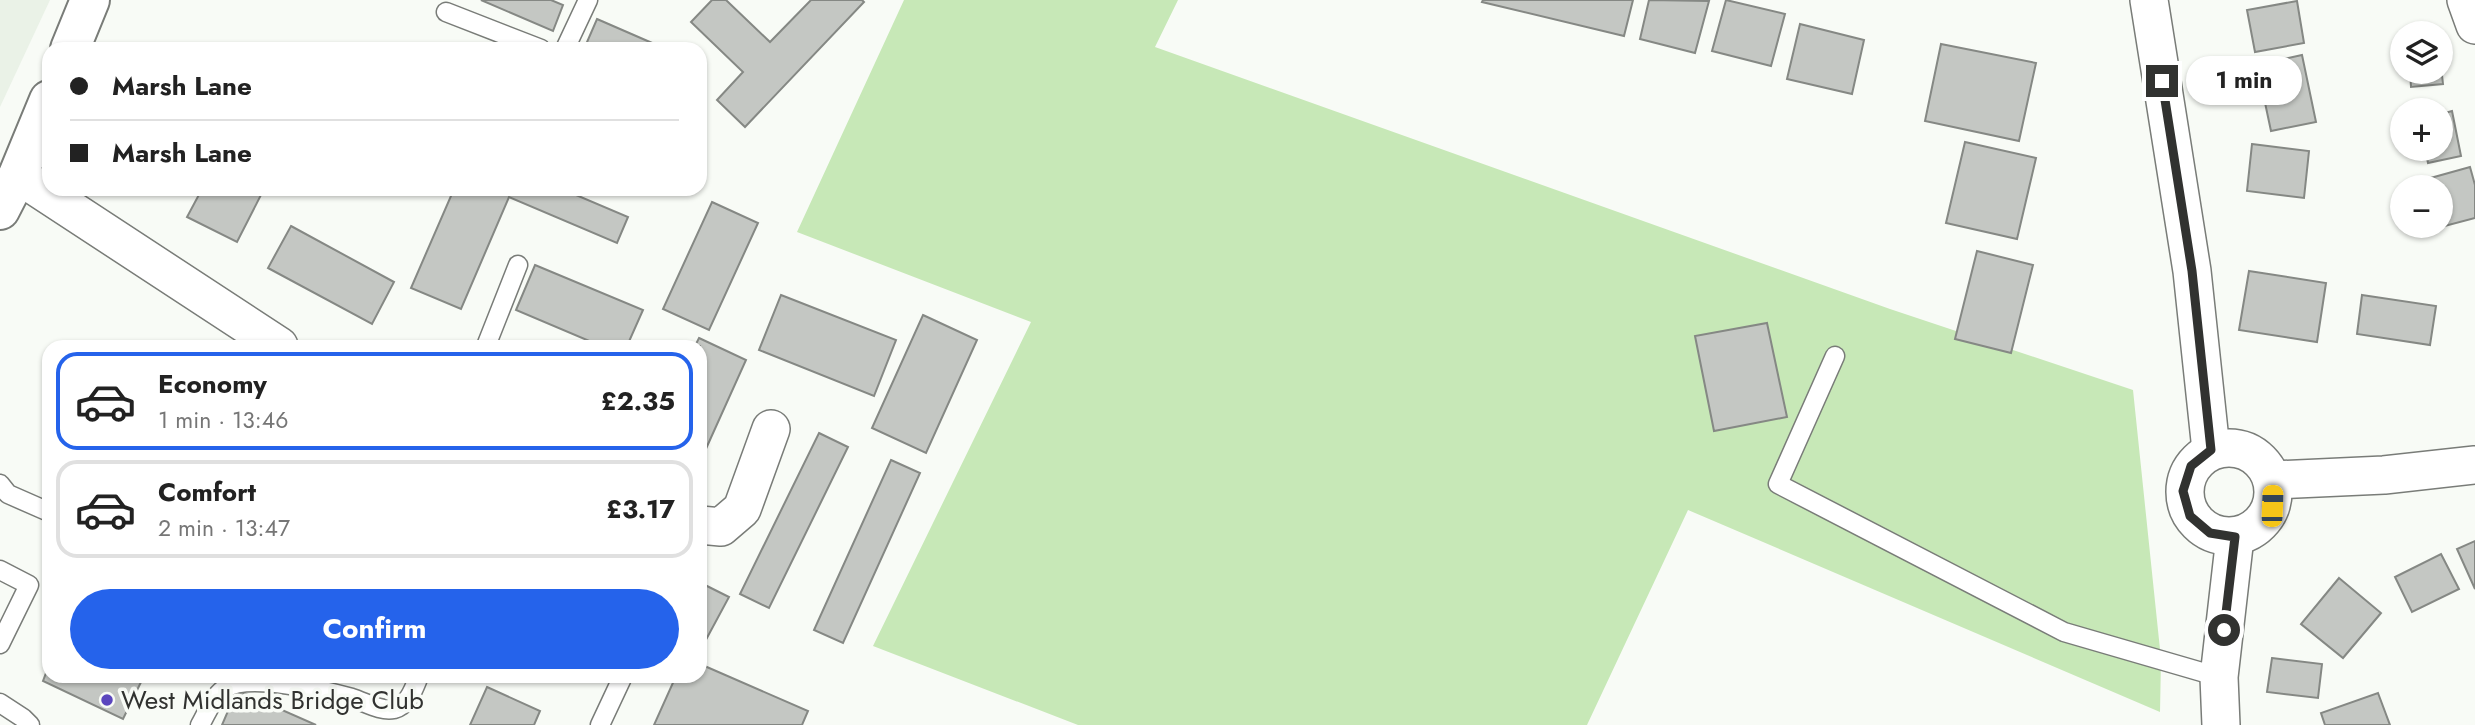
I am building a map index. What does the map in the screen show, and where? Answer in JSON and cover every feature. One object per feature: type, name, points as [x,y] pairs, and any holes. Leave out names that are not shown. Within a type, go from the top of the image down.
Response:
[{"type":"main road","points":[[73,42],[90,0]]},
{"type":"main road","points":[[0,210],[42,117]]},
{"type":"street","points":[[2149,0],[2192,271],[2211,450]]},
{"type":"street","points":[[2466,0],[2475,25]]},
{"type":"street","points":[[18,175],[42,191]]},
{"type":"street","points":[[50,196],[270,340]]},
{"type":"street","points":[[707,526],[721,527],[742,509],[771,429]]},
{"type":"street","points":[[2236,447],[2260,458],[2273,480],[2272,506],[2258,526],[2235,537],[2210,533],[2190,516],[2183,491],[2191,466],[2211,450],[2236,447]]},
{"type":"street","points":[[2273,480],[2384,475],[2475,466]]},
{"type":"street","points":[[2221,725],[2219,677],[2235,537]]},
{"type":"lane","points":[[568,42],[588,0]]},
{"type":"lane","points":[[446,12],[523,42]]},
{"type":"lane","points":[[488,340],[518,265]]},
{"type":"lane","points":[[1835,356],[1779,484],[2064,632],[2219,677]]},
{"type":"lane","points":[[0,484],[8,494],[42,509]]},
{"type":"lane","points":[[0,570],[29,585],[0,644]]},
{"type":"lane","points":[[200,725],[211,704],[225,688],[242,684],[279,683],[320,690],[383,709],[396,709],[408,699],[416,683]]},
{"type":"lane","points":[[600,725],[620,683]]},
{"type":"lane","points":[[0,703],[30,725]]},
{"type":"shaded area","points":[[0,0],[50,0],[0,107]]},
{"type":"green space","points":[[904,0],[1178,0],[1155,47],[1890,309],[2133,390],[2161,659],[2160,712],[1688,510],[1587,725],[1078,725],[873,646],[1031,322],[797,232]]},
{"type":"building","points":[[481,0],[551,0],[563,5],[553,31]]},
{"type":"building","points":[[712,0],[726,0],[770,42],[811,0],[864,2],[745,127],[717,100],[743,72],[691,22]]},
{"type":"building","points":[[1633,0],[1624,36],[1482,2]]},
{"type":"building","points":[[1649,0],[1709,1],[1695,53],[1640,39]]},
{"type":"building","points":[[1726,0],[1785,14],[1771,66],[1712,51]]},
{"type":"building","points":[[2297,1],[2304,43],[2255,52],[2247,10]]},
{"type":"building","points":[[597,19],[650,42],[587,42]]},
{"type":"building","points":[[1800,24],[1864,40],[1852,94],[1787,79]]},
{"type":"building","points":[[1941,44],[2036,63],[2019,141],[1925,121]]},
{"type":"building","points":[[2302,55],[2316,122],[2271,131],[2257,65]]},
{"type":"building","points":[[2411,84],[2443,84],[2411,87]]},
{"type":"building","points":[[2453,116],[2461,156],[2453,158]]},
{"type":"building","points":[[1965,142],[2036,158],[2017,239],[1946,223]]},
{"type":"building","points":[[2252,144],[2309,151],[2304,198],[2247,191]]},
{"type":"building","points":[[2470,167],[2475,185],[2475,218],[2453,224],[2453,175],[2441,175]]},
{"type":"building","points":[[198,196],[260,196],[237,242],[187,217]]},
{"type":"building","points":[[451,196],[578,196],[628,217],[617,243],[509,197],[461,309],[411,288]]},
{"type":"building","points":[[712,202],[758,223],[709,330],[663,309]]},
{"type":"building","points":[[291,226],[394,282],[372,324],[268,268]]},
{"type":"building","points":[[1977,251],[2033,265],[2011,353],[1955,339]]},
{"type":"building","points":[[535,265],[643,310],[630,340],[587,340],[516,310]]},
{"type":"building","points":[[2249,271],[2326,283],[2317,342],[2239,330]]},
{"type":"building","points":[[781,295],[896,340],[874,396],[759,350]]},
{"type":"building","points":[[2362,295],[2436,306],[2430,345],[2357,334]]},
{"type":"building","points":[[923,315],[977,340],[926,453],[872,428]]},
{"type":"building","points":[[1767,323],[1787,417],[1714,431],[1695,336]]},
{"type":"building","points":[[707,342],[746,360],[707,446]]},
{"type":"building","points":[[819,433],[848,447],[769,608],[740,594]]},
{"type":"building","points":[[891,460],[920,473],[843,643],[814,630]]},
{"type":"building","points":[[2475,541],[2475,589],[2457,549]]},
{"type":"building","points":[[2441,554],[2459,589],[2412,612],[2395,577]]},
{"type":"building","points":[[2339,578],[2381,613],[2343,658],[2301,624]]},
{"type":"building","points":[[707,586],[729,597],[707,638]]},
{"type":"building","points":[[2272,658],[2322,664],[2318,698],[2267,692]]},
{"type":"building","points":[[707,667],[808,711],[802,725],[654,725],[673,683],[707,683]]},
{"type":"building","name":"West Midlands Bridge Club","points":[[47,683],[141,683],[123,719]]},
{"type":"building","points":[[487,687],[540,711],[534,725],[470,725]]},
{"type":"building","points":[[237,690],[316,725],[222,725]]},
{"type":"building","points":[[2378,693],[2390,725],[2325,725],[2321,713]]},
{"type":"place","name":"West Midlands Bridge Club","points":[[107,700]]},
{"type":"route","points":[[2162,81],[2192,271],[2211,450],[2191,466],[2183,491],[2190,516],[2210,533],[2235,537],[2224,630]]}]
